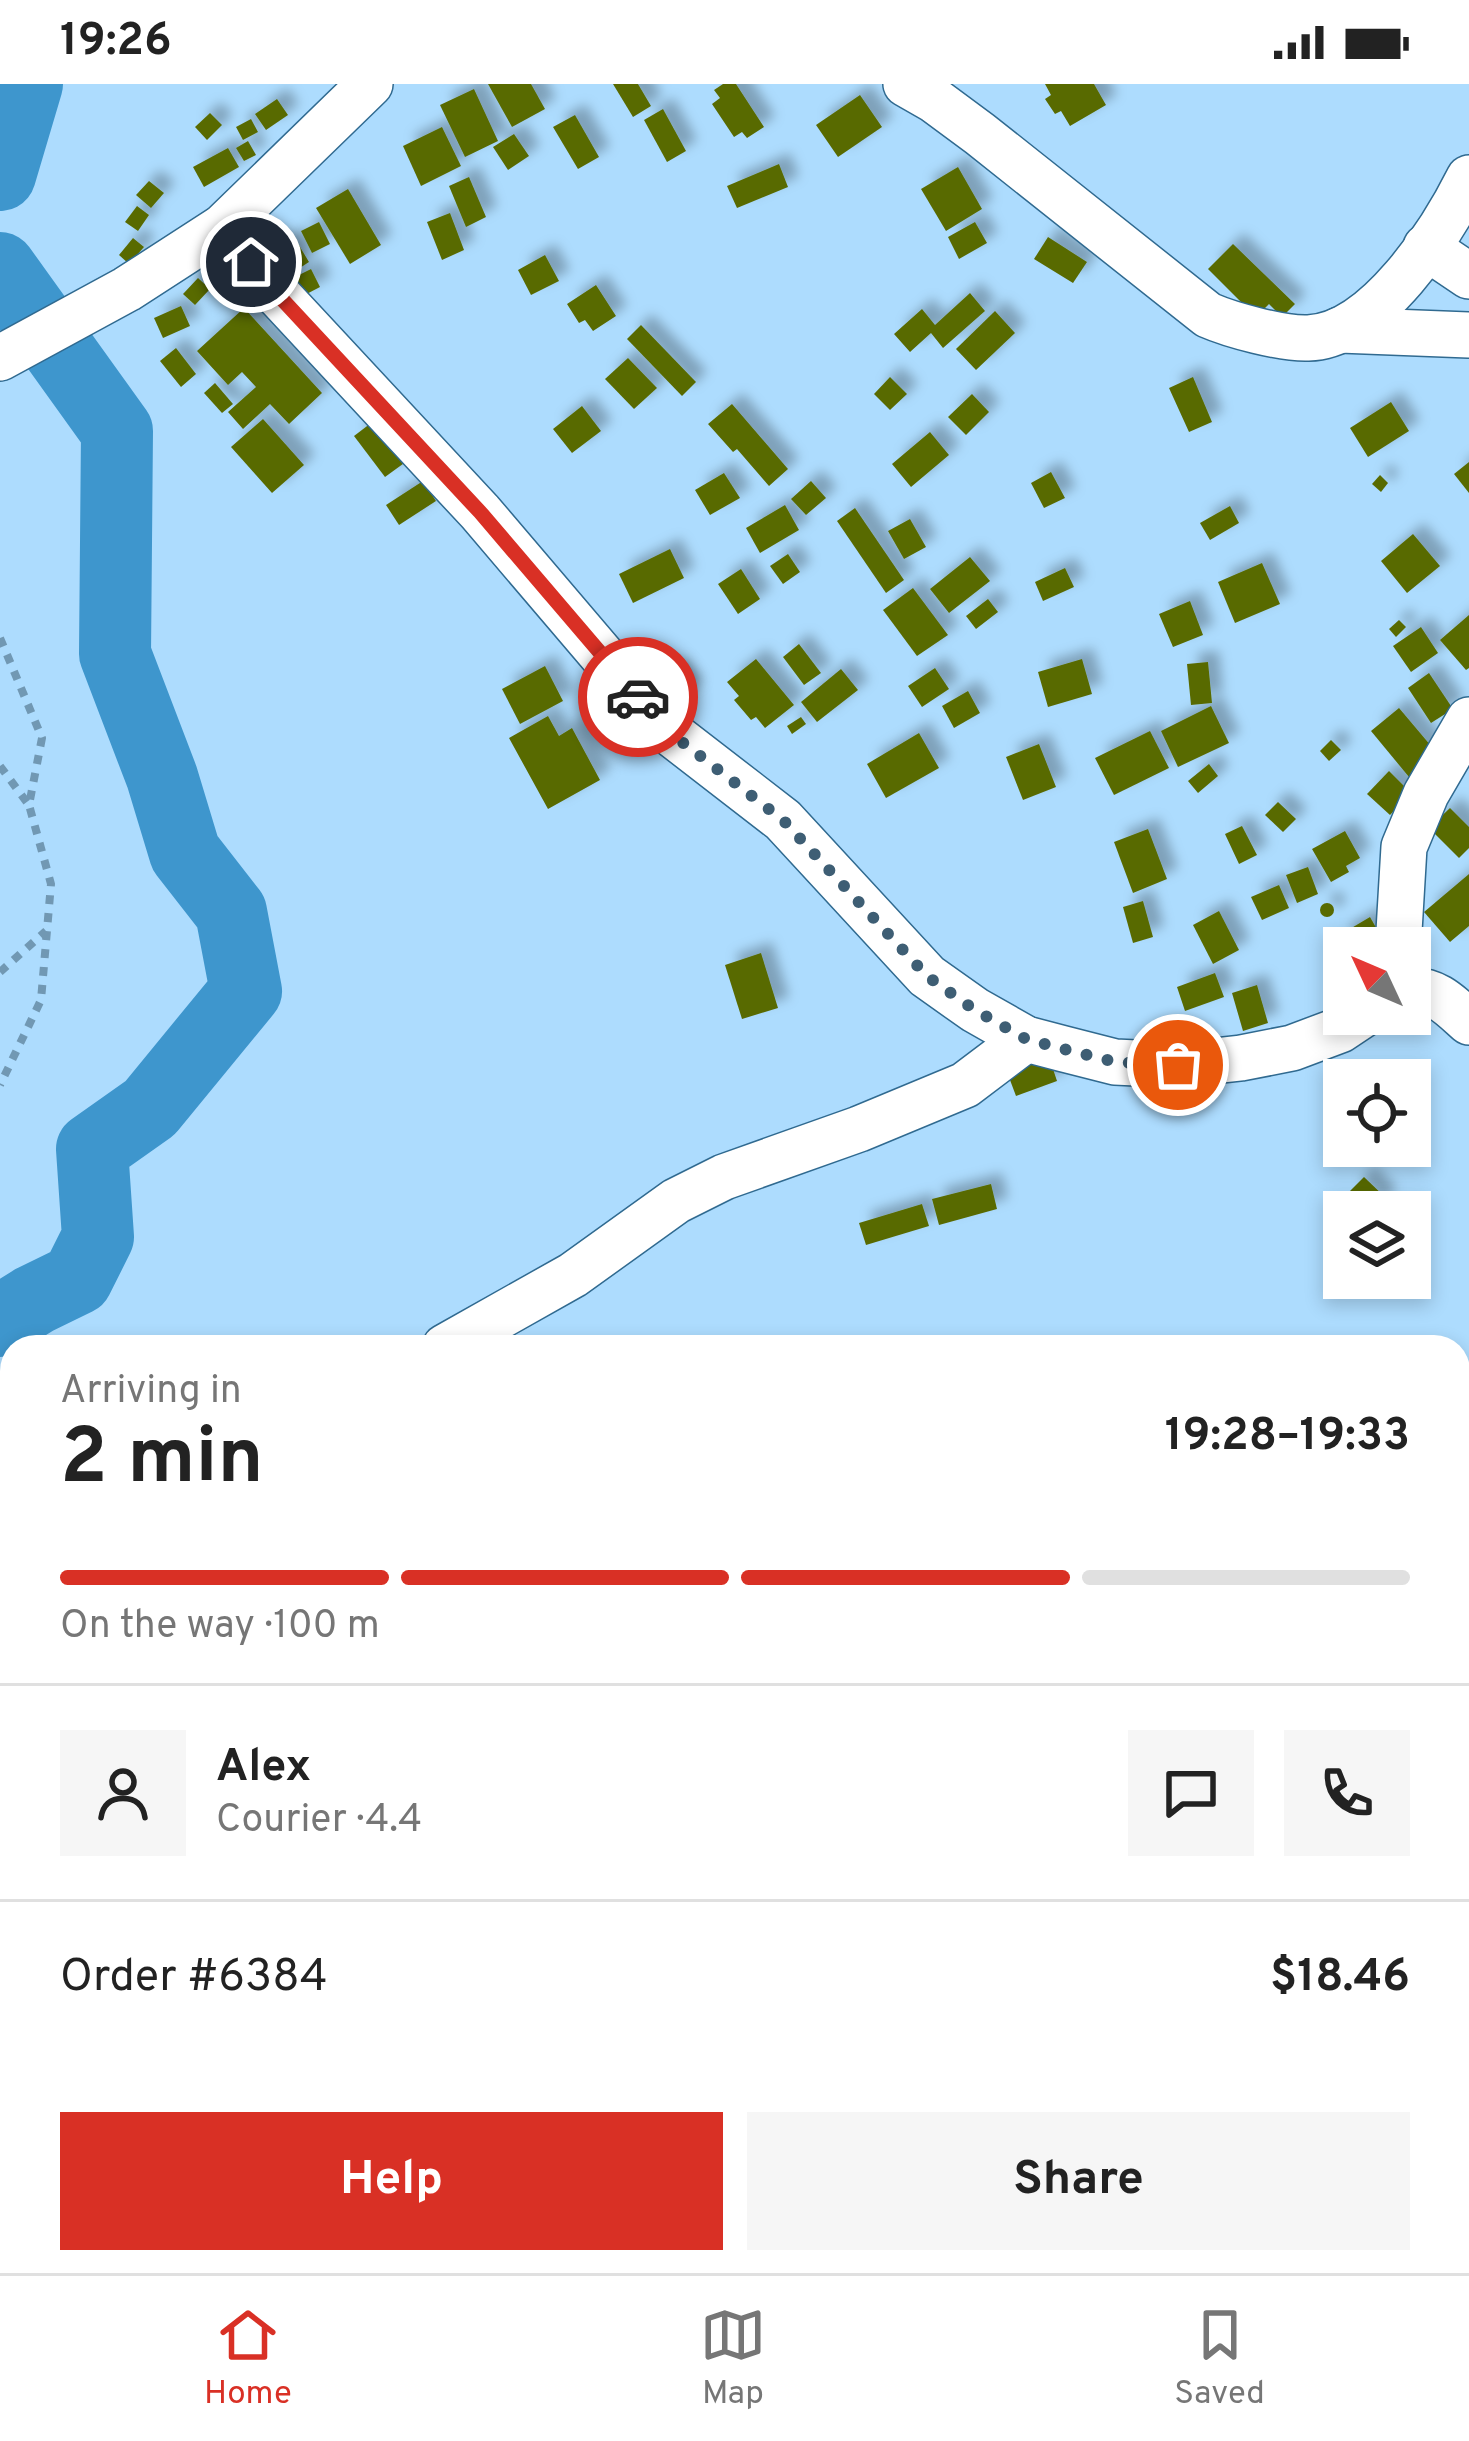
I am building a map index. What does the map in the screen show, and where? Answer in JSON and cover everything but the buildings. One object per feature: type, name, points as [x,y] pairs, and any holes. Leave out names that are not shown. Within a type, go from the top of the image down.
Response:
[{"type":"street","points":[[0,358],[127,289],[223,227],[370,84]]},
{"type":"street","points":[[906,84],[980,134],[1208,315],[1233,326],[1309,339],[1340,330],[1390,293],[1448,218],[1469,178]]},
{"type":"street","points":[[223,227],[280,297],[480,512],[664,728],[783,820],[927,976],[1026,1039],[1115,1062],[1178,1065],[1241,1058],[1327,1035]]},
{"type":"street","points":[[1426,247],[1469,276]]},
{"type":"street","points":[[1340,330],[1469,334]]},
{"type":"street","points":[[1399,927],[1403,847],[1426,794],[1469,720]]},
{"type":"street","points":[[1431,994],[1444,999],[1469,1022]]},
{"type":"street","points":[[466,1335],[572,1275],[676,1201],[724,1177],[860,1129],[965,1085],[1026,1039]]},
{"type":"path","points":[[0,638],[41,738],[29,805]]},
{"type":"path","points":[[0,766],[29,805],[51,884],[41,1000],[0,1085]]},
{"type":"path","points":[[0,972],[47,930]]},
{"type":"waterway","points":[[0,175],[27,84]]},
{"type":"waterway","points":[[0,268],[117,431],[115,654],[185,853],[231,912],[246,991],[150,1108],[92,1149],[98,1237],[77,1279],[0,1321]]},
{"type":"way so far","points":[[638,697],[664,728],[783,820],[927,976],[975,1010],[1026,1039],[1115,1062],[1178,1065]]},
{"type":"route","points":[[251,262],[480,512],[638,697]]}]
